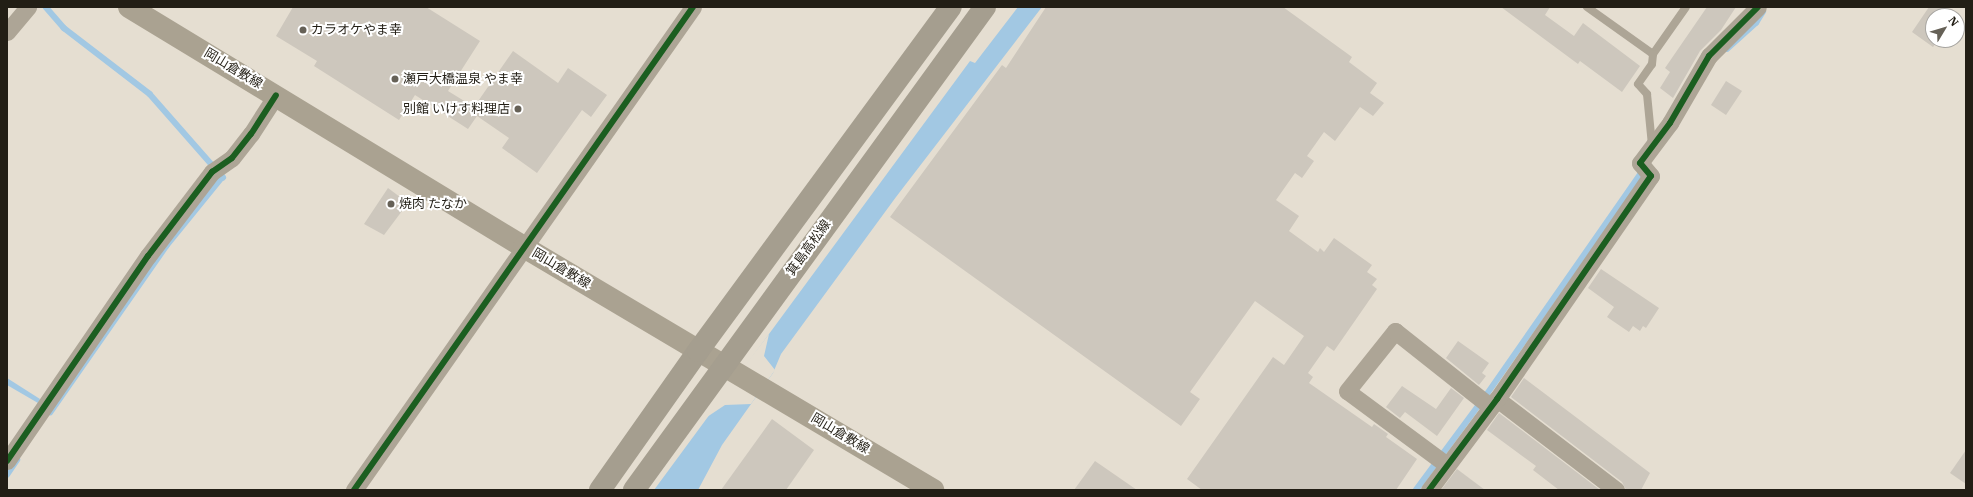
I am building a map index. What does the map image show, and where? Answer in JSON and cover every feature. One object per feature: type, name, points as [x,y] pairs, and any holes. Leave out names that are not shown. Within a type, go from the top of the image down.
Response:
[{"type":"main road","name":"岡山倉敷線","points":[[129,7],[524,247],[933,490]]},
{"type":"main road","points":[[600,490],[698,351],[951,7]]},
{"type":"main road","name":"箕島高松線","points":[[634,490],[731,370],[985,7]]},
{"type":"street","points":[[7,32],[28,7]]},
{"type":"street","points":[[354,490],[693,7]]},
{"type":"street","points":[[1429,490],[1442,461],[1489,402],[1651,176],[1640,163],[1652,147],[1709,56],[1758,7]]},
{"type":"street","points":[[7,461],[148,256],[217,168],[251,134],[276,95]]},
{"type":"street","points":[[1442,461],[1347,391],[1395,331],[1489,402],[1616,490]]},
{"type":"lane","points":[[1587,7],[1653,54]]},
{"type":"lane","points":[[1652,147],[1647,94],[1638,84],[1652,64],[1653,54],[1686,7]]},
{"type":"water","points":[[1018,7],[1042,7],[896,197],[781,354],[773,373],[722,445],[698,490],[654,490],[970,61],[975,63]]},
{"type":"water","points":[[7,378],[40,399],[38,403],[7,385]]},
{"type":"pier","points":[[769,334],[764,356],[775,370],[751,404],[725,405],[704,419]]},
{"type":"building","points":[[293,7],[426,7],[480,41],[448,91],[474,107],[513,51],[558,83],[568,68],[607,95],[591,117],[582,110],[537,173],[502,148],[509,138],[477,116],[468,129],[415,95],[399,120],[314,66],[317,61],[276,36]]},
{"type":"building","points":[[1046,7],[1283,7],[1352,57],[1349,62],[1377,83],[1370,93],[1384,103],[1373,116],[1360,107],[1335,141],[1324,132],[1307,156],[1314,161],[1302,178],[1295,173],[1276,200],[1299,216],[1289,231],[1318,252],[1320,248],[1324,252],[1334,238],[1372,265],[1367,272],[1377,279],[1372,285],[1377,289],[1334,351],[1327,346],[1308,373],[1313,377],[1309,383],[1372,427],[1374,424],[1388,434],[1386,437],[1417,459],[1396,490],[1202,490],[1187,479],[1273,357],[1284,365],[1304,336],[1255,301],[1190,392],[1200,399],[1181,426],[890,217],[1002,65],[1006,68]]},
{"type":"building","points":[[1501,7],[1550,7],[1545,15],[1574,36],[1583,23],[1640,66],[1622,92],[1580,61],[1578,64]]},
{"type":"building","points":[[1707,7],[1736,7],[1721,30],[1700,51],[1673,98],[1660,88],[1670,72],[1665,68]]},
{"type":"building","points":[[1943,7],[1944,8],[1928,8]]},
{"type":"building","points":[[1925,13],[1925,41],[1912,32]]},
{"type":"building","points":[[1726,81],[1742,91],[1726,115],[1711,105]]},
{"type":"building","points":[[388,188],[408,203],[384,235],[364,224]]},
{"type":"building","points":[[1601,269],[1659,308],[1646,328],[1643,326],[1640,331],[1633,326],[1629,332],[1607,317],[1614,307],[1588,288]]},
{"type":"building","points":[[1458,341],[1489,363],[1482,373],[1486,376],[1479,385],[1446,358]]},
{"type":"building","points":[[1524,378],[1650,473],[1641,490],[1626,490],[1622,482],[1511,397]]},
{"type":"building","points":[[1402,386],[1436,409],[1451,388],[1464,398],[1437,436],[1405,412],[1400,418],[1386,407]]},
{"type":"building","points":[[1499,413],[1600,490],[1559,490],[1533,470],[1536,466],[1487,430]]},
{"type":"building","points":[[772,419],[814,450],[786,490],[721,490]]},
{"type":"building","points":[[1966,450],[1966,484],[1950,473]]},
{"type":"building","points":[[1095,461],[1137,490],[1074,490]]},
{"type":"building","points":[[1457,469],[1485,490],[1441,490]]},
{"type":"waterway","points":[[46,7],[64,28],[150,94],[223,177],[167,246],[51,412]]},
{"type":"waterway","points":[[1727,49],[1756,23],[1763,12]]},
{"type":"waterway","points":[[1416,490],[1487,394],[1644,169]]},
{"type":"waterway","points":[[7,475],[17,460]]},
{"type":"cycle path","points":[[354,490],[693,7]]},
{"type":"cycle path","points":[[1429,490],[1497,399],[1651,176],[1640,163],[1670,123],[1709,56],[1758,7]]},
{"type":"cycle path","points":[[7,461],[148,256],[212,172],[232,158],[251,134],[276,95]]},
{"type":"place","name":"カラオケやま幸","points":[[303,30]]},
{"type":"place","name":"瀬戸大橋温泉 やま幸","points":[[395,79]]},
{"type":"place","name":"別館 いけす料理店","points":[[518,109]]},
{"type":"place","name":"焼肉 たなか","points":[[391,204]]}]
